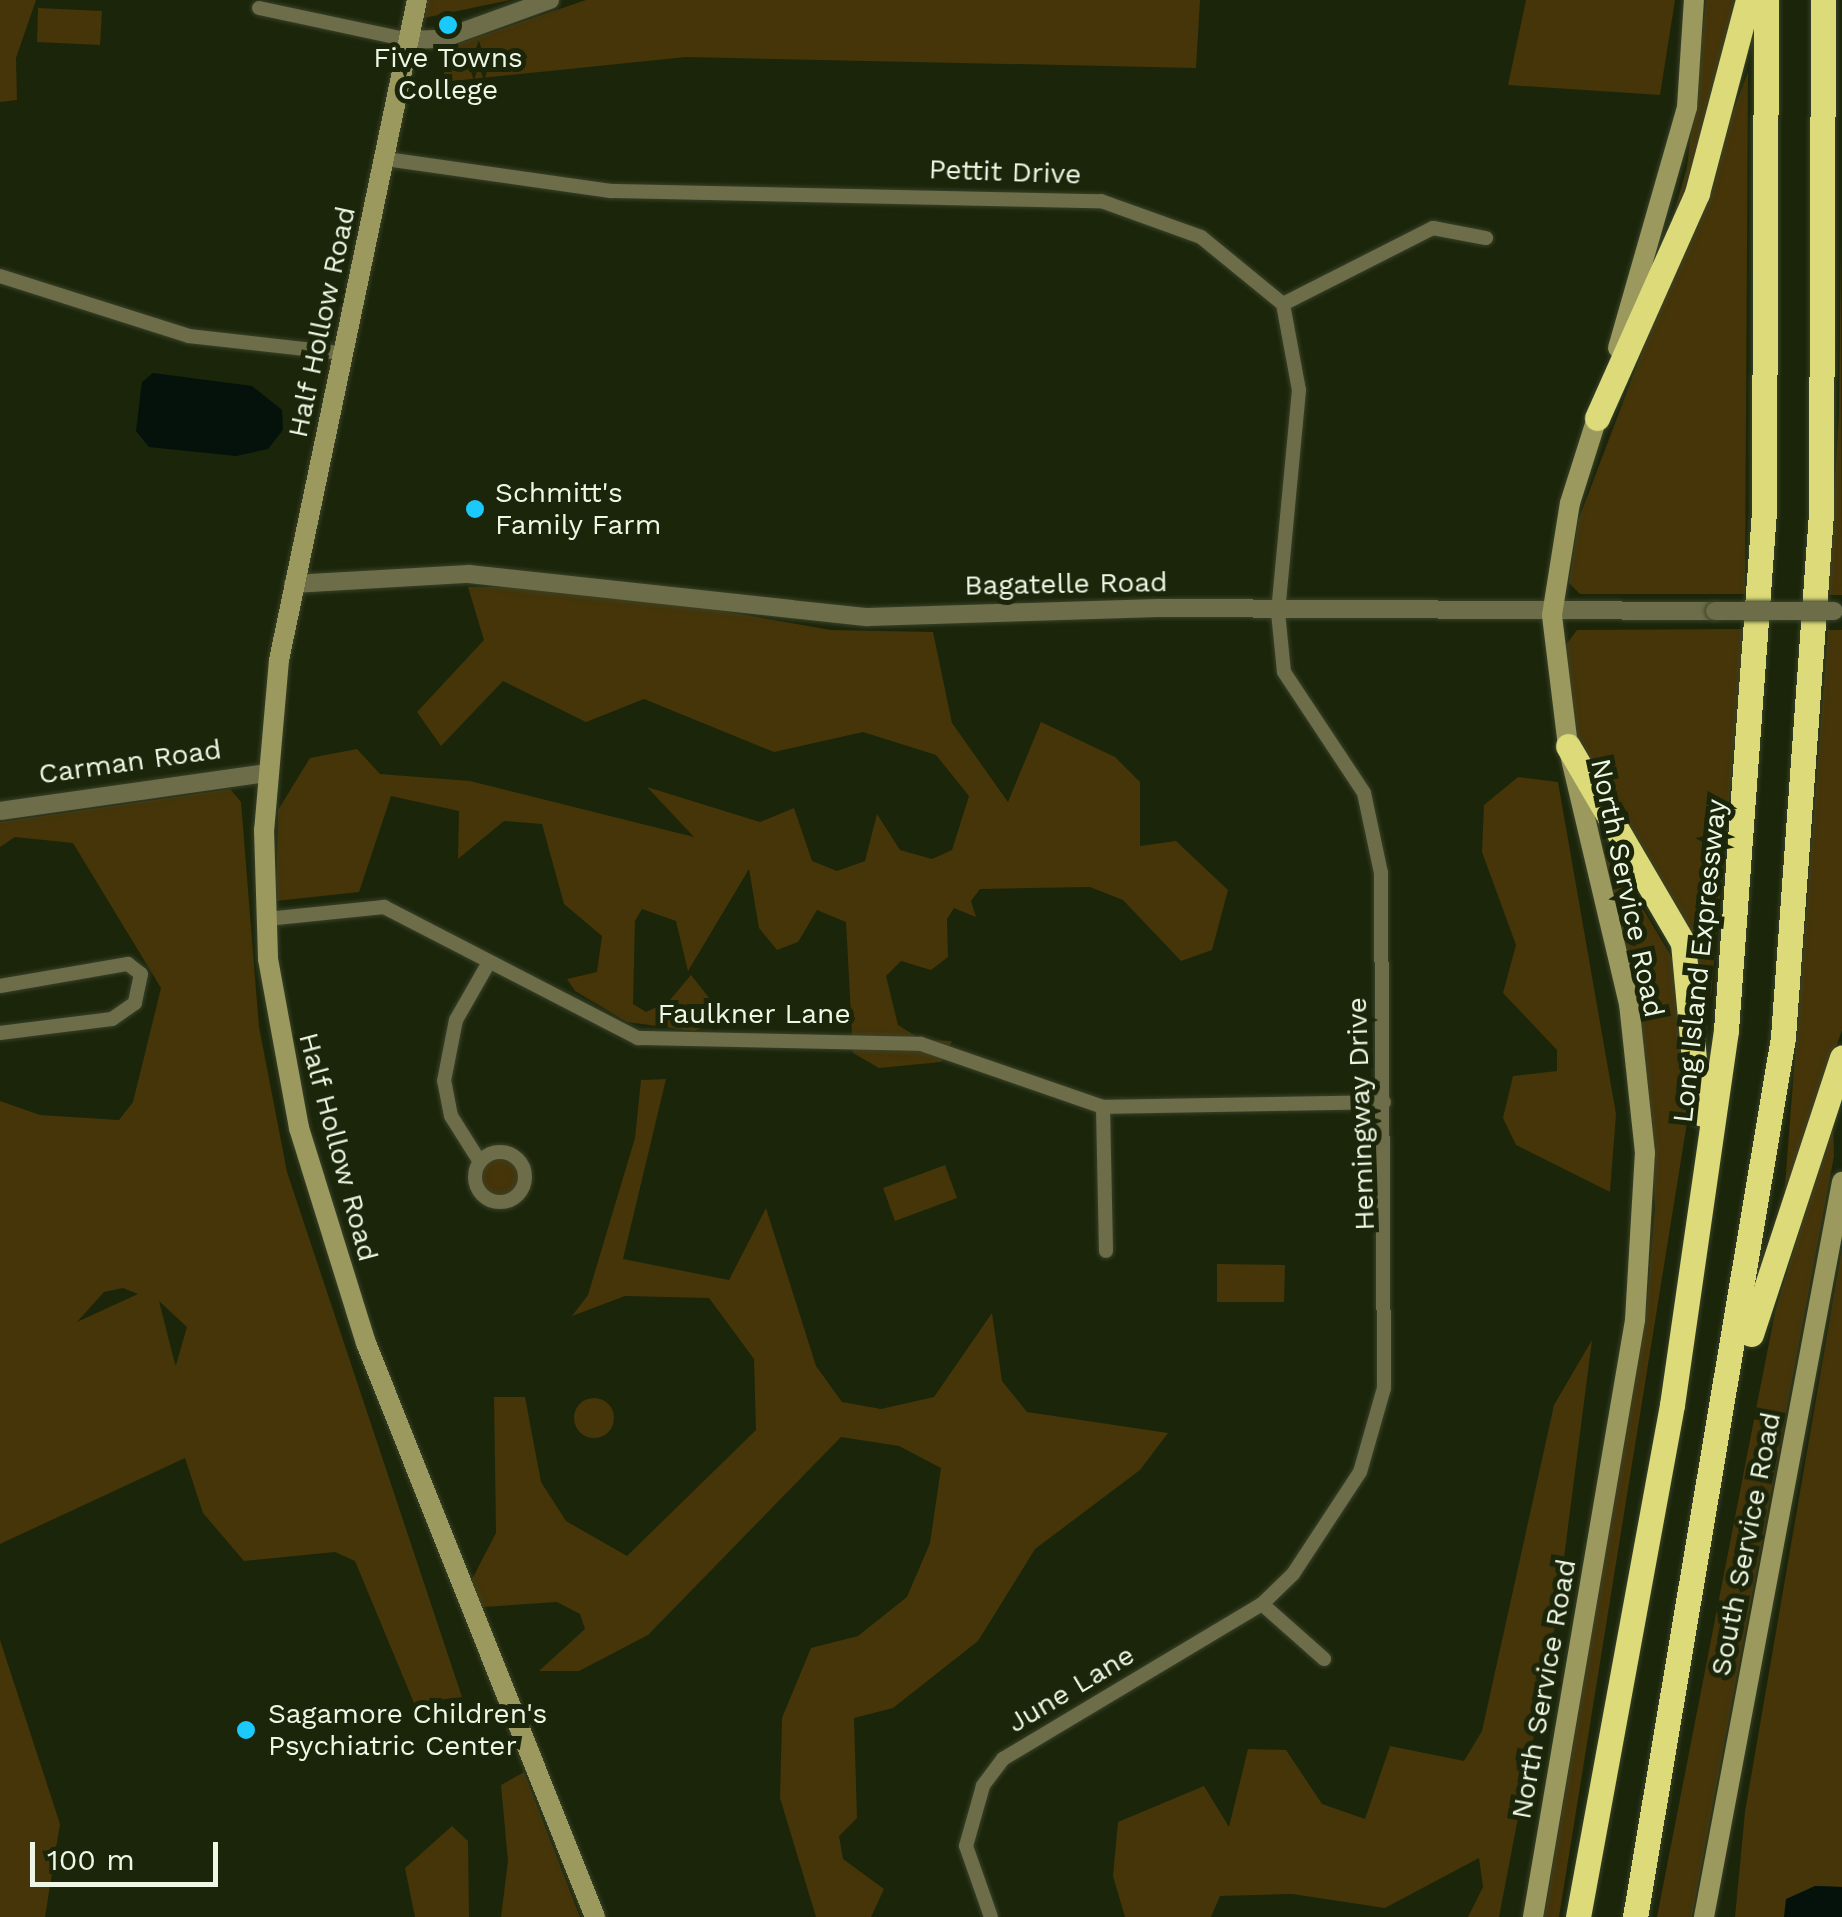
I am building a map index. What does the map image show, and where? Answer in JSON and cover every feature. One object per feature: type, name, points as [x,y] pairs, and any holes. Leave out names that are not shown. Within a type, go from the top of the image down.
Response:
[{"type":"highway","points":[[1597,418],[1697,192],[1748,0]]},
{"type":"highway","name":"Long Island Expressway","points":[[1578,1917],[1672,1405],[1726,1030],[1754,697],[1768,336],[1766,0]]},
{"type":"highway","points":[[1826,0],[1842,206]]},
{"type":"highway","points":[[1635,1917],[1730,1379],[1783,1037],[1806,774],[1822,494],[1826,0]]},
{"type":"highway","points":[[1568,746],[1683,942],[1702,1078],[1672,1405]]},
{"type":"highway","points":[[1730,1379],[1842,1058]]},
{"type":"main road","name":"Half Hollow Road","points":[[417,0],[293,584],[267,773],[266,919],[290,1092],[366,1343],[595,1917]]},
{"type":"main road","name":"North Service Road","points":[[1533,1917],[1635,1320],[1645,1153],[1628,1004],[1568,746],[1552,616],[1570,503],[1687,107],[1694,0]]},
{"type":"main road","name":"South Service Road","points":[[1704,1917],[1842,1182]]},
{"type":"street","points":[[259,8],[409,40],[442,38],[550,0]]},
{"type":"street","name":"Pettit Drive","points":[[386,159],[611,190],[1101,201],[1201,237],[1283,304]]},
{"type":"street","points":[[1278,612],[1298,390],[1283,304],[1432,228],[1486,238]]},
{"type":"street","points":[[0,276],[189,336],[341,353]]},
{"type":"street","name":"Bagatelle Road","points":[[293,584],[469,574],[868,617],[1278,612],[1552,616],[1838,611]]},
{"type":"street","name":"Hemingway Drive","points":[[1262,1604],[1318,1543],[1374,1436],[1390,1336],[1375,828],[1350,769],[1294,697],[1278,612]]},
{"type":"street","name":"Carman Road","points":[[0,811],[267,773]]},
{"type":"street","name":"Faulkner Lane","points":[[266,919],[384,908],[638,1038],[784,1034],[921,1044],[1102,1107],[1384,1102]]},
{"type":"street","points":[[0,986],[128,964],[141,974],[135,1003],[112,1019],[0,1033]]},
{"type":"street","points":[[480,1162],[450,1116],[444,1081],[456,1020],[488,964]]},
{"type":"street","points":[[1102,1107],[1106,1252]]},
{"type":"street","points":[[1262,1604],[1324,1660]]},
{"type":"street","name":"June Lane","points":[[991,1917],[972,1879],[968,1830],[1004,1759],[1262,1604]]},
{"type":"shaded area","points":[[0,0],[36,0],[16,58],[17,100],[0,102]]},
{"type":"shaded area","points":[[427,0],[510,0],[424,18]]},
{"type":"shaded area","points":[[586,0],[1200,0],[1196,68],[686,57],[442,82],[451,46]]},
{"type":"shaded area","points":[[1526,0],[1675,0],[1660,95],[1508,85]]},
{"type":"shaded area","points":[[1706,0],[1738,0],[1719,108],[1661,258],[1687,167]]},
{"type":"shaded area","points":[[38,8],[102,11],[100,45],[37,42]]},
{"type":"shaded area","points":[[1748,72],[1745,594],[1580,594],[1569,583],[1578,521]]},
{"type":"shaded area","points":[[1841,242],[1842,595],[1828,595],[1839,413]]},
{"type":"shaded area","points":[[153,373],[252,386],[282,410],[283,430],[268,449],[236,456],[149,447],[136,431],[142,382]]},
{"type":"shaded area","points":[[468,587],[584,587],[831,630],[933,632],[952,723],[1008,802],[1041,722],[1115,757],[1140,782],[1140,846],[1176,841],[1228,890],[1212,950],[1181,961],[1123,900],[1090,887],[980,889],[971,901],[976,917],[954,908],[947,919],[948,957],[931,970],[901,961],[886,976],[898,1025],[922,1040],[952,1041],[941,1062],[879,1068],[853,1053],[846,922],[817,910],[798,942],[777,950],[759,928],[749,869],[688,971],[676,921],[642,909],[635,921],[633,1004],[646,1012],[669,1001],[691,975],[725,1018],[694,1031],[627,1022],[575,991],[567,979],[597,972],[602,936],[564,904],[542,824],[504,821],[458,859],[459,811],[391,796],[359,892],[276,901],[278,810],[310,758],[357,749],[380,774],[470,781],[694,837],[647,787],[760,822],[794,808],[812,861],[837,871],[865,861],[877,814],[900,850],[932,859],[952,850],[969,796],[936,755],[863,732],[774,752],[644,699],[586,722],[503,681],[441,746],[417,712],[484,640]]},
{"type":"shaded area","points":[[1745,629],[1711,996],[1705,999],[1698,969],[1578,754],[1565,646],[1577,630]]},
{"type":"shaded area","points":[[1828,630],[1842,630],[1842,1030],[1784,1198]]},
{"type":"shaded area","points":[[1518,777],[1558,782],[1616,1114],[1610,1192],[1516,1145],[1503,1118],[1513,1076],[1557,1071],[1557,1050],[1503,993],[1516,945],[1482,852],[1484,805]]},
{"type":"shaded area","points":[[230,789],[241,802],[259,1027],[287,1172],[462,1697],[414,1703],[355,1561],[335,1552],[244,1561],[203,1513],[185,1458],[0,1544],[0,1101],[40,1115],[119,1120],[133,1102],[161,988],[73,843],[15,837],[0,847],[0,822]],"holes":[[[123,1288],[138,1294],[77,1322],[104,1292]],[[159,1301],[187,1327],[176,1365],[175,1364]]]},
{"type":"shaded area","points":[[1608,850],[1681,973],[1695,1073],[1559,1917],[1544,1917],[1646,1311],[1655,1207],[1645,1059],[1602,858]]},
{"type":"shaded area","points":[[666,1079],[623,1259],[729,1280],[766,1208],[816,1366],[842,1402],[881,1409],[934,1397],[992,1313],[1002,1381],[1027,1412],[1168,1433],[1140,1470],[1035,1549],[978,1641],[893,1708],[854,1718],[857,1818],[839,1836],[843,1859],[884,1889],[871,1917],[816,1917],[780,1798],[782,1718],[811,1648],[858,1636],[907,1597],[930,1543],[941,1468],[899,1446],[841,1437],[648,1635],[579,1671],[539,1671],[585,1629],[580,1614],[557,1602],[483,1607],[470,1583],[496,1533],[494,1397],[525,1397],[541,1482],[566,1521],[627,1556],[756,1430],[754,1359],[709,1298],[625,1296],[572,1316],[588,1295],[635,1138],[641,1080]]},
{"type":"shaded area","points":[[1833,1116],[1834,1156],[1692,1917],[1657,1917],[1775,1312]]},
{"type":"shaded area","points":[[500,1155],[516,1161],[522,1177],[516,1193],[500,1199],[484,1193],[478,1177],[484,1161]]},
{"type":"shaded area","points":[[945,1165],[957,1198],[895,1221],[883,1188]]},
{"type":"shaded area","points":[[1842,1248],[1842,1887],[1815,1886],[1784,1917],[1735,1917],[1745,1812]]},
{"type":"shaded area","points":[[1217,1264],[1285,1265],[1284,1302],[1217,1302]]},
{"type":"shaded area","points":[[1592,1340],[1556,1620],[1499,1917],[1468,1917],[1483,1887],[1479,1858],[1385,1908],[1292,1894],[1220,1896],[1211,1917],[1125,1917],[1113,1876],[1118,1822],[1204,1786],[1229,1827],[1248,1749],[1286,1750],[1322,1804],[1365,1819],[1390,1746],[1464,1761],[1482,1731],[1554,1405]]},
{"type":"shaded area","points":[[594,1398],[608,1404],[614,1418],[608,1432],[594,1438],[580,1432],[574,1418],[580,1404]]},
{"type":"shaded area","points":[[0,1640],[60,1824],[45,1917],[0,1917]]},
{"type":"shaded area","points":[[524,1772],[580,1917],[501,1917],[508,1861],[501,1785]]},
{"type":"shaded area","points":[[452,1826],[468,1841],[469,1917],[415,1917],[405,1868]]},
{"type":"shaded area","points":[[1815,1886],[1842,1887],[1842,1917],[1784,1917],[1786,1899]]},
{"type":"place","name":"Five Towns College","points":[[448,25]]},
{"type":"place","name":"Schmitt's Family Farm","points":[[475,509]]},
{"type":"place","name":"Sagamore Children's Psychiatric Center","points":[[246,1730]]}]
